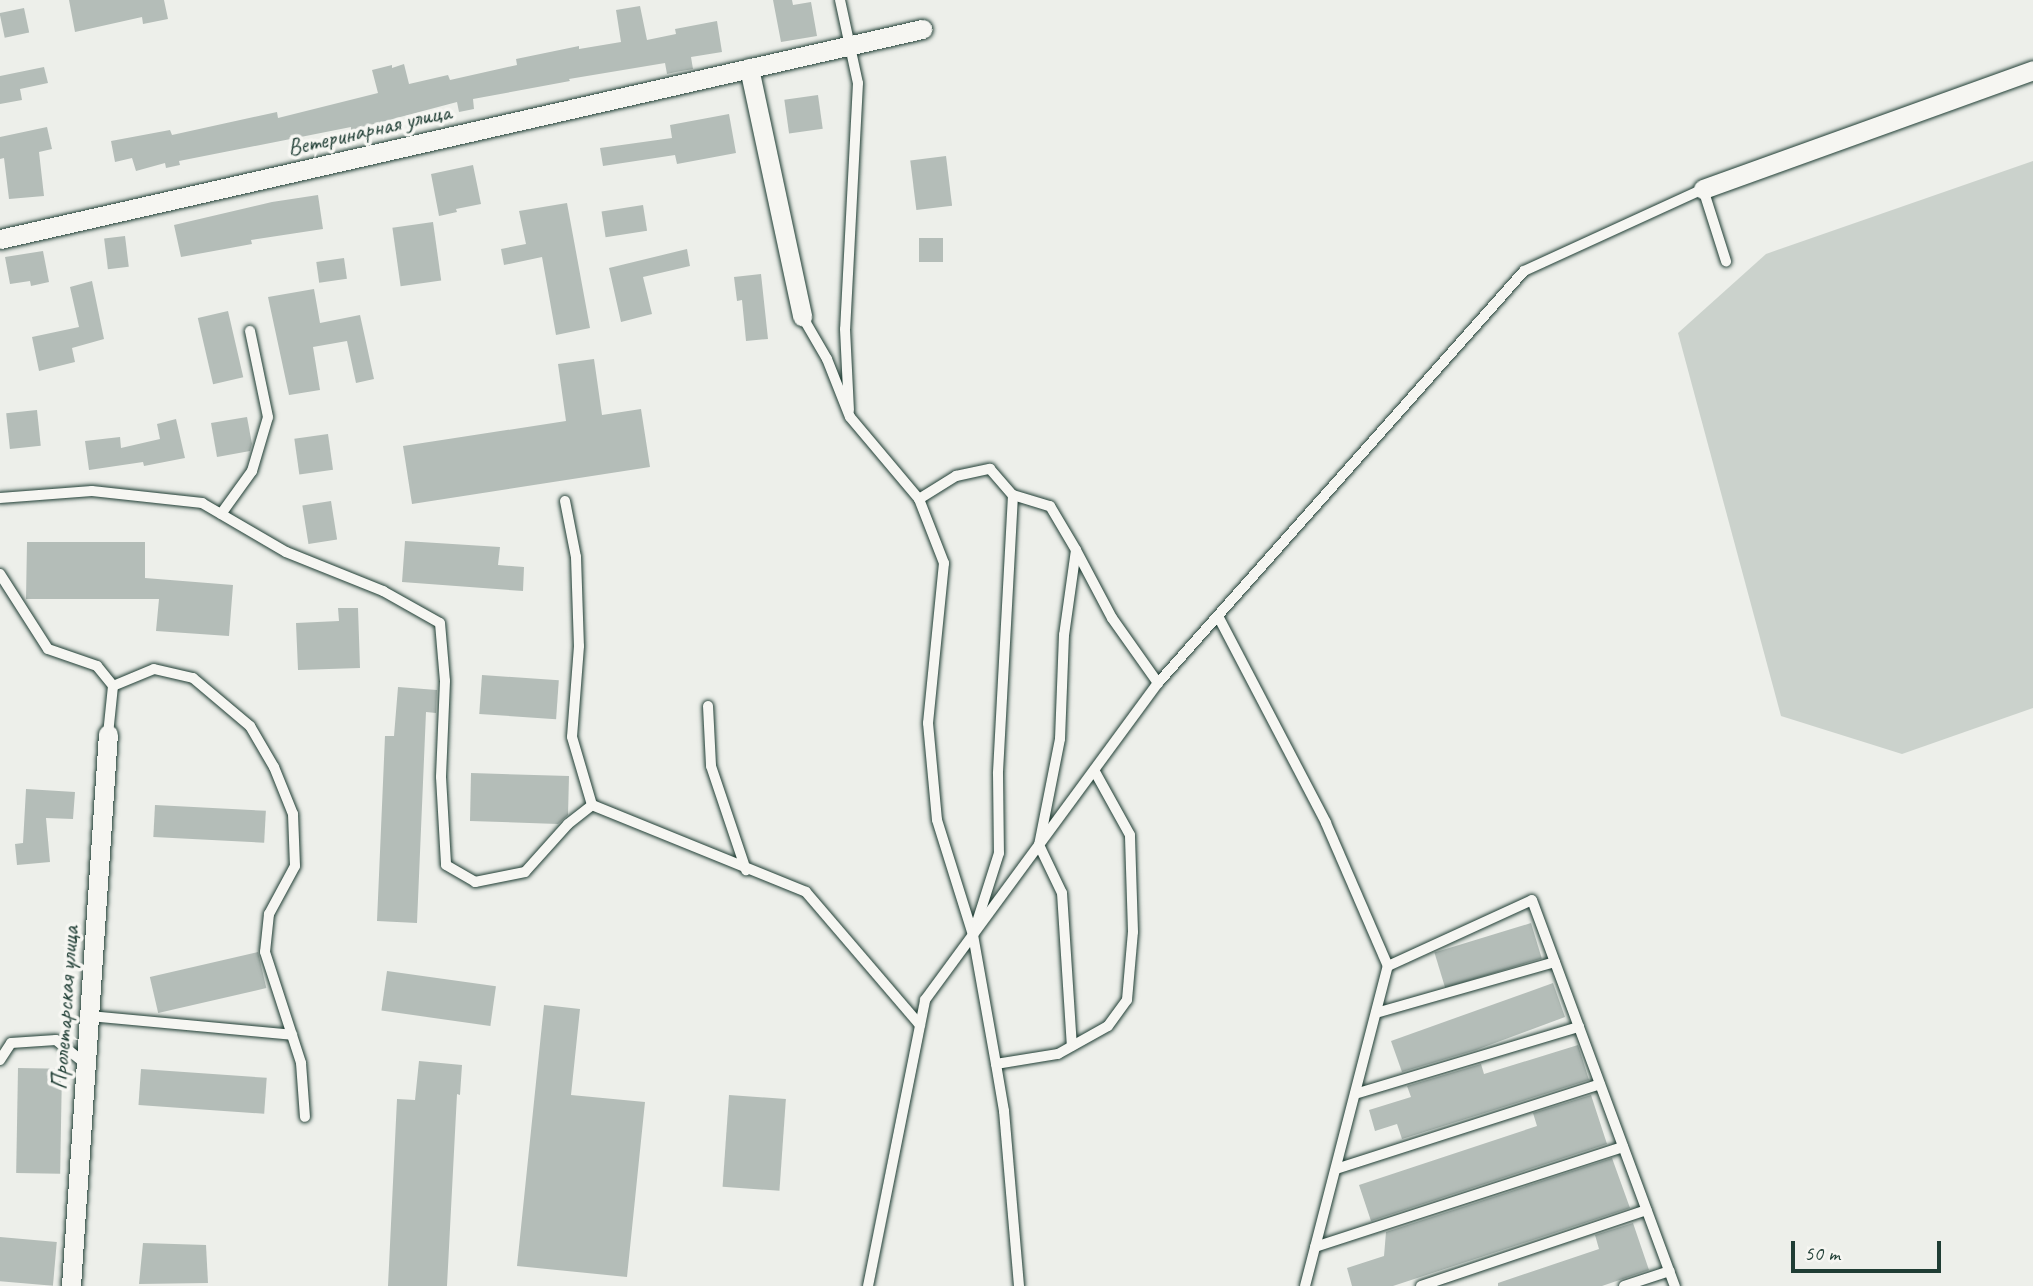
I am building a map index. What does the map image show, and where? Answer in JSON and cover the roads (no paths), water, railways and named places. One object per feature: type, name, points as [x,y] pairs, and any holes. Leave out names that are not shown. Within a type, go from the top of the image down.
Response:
[{"type":"street","name":"Ветеринарная улица","points":[[0,239],[922,29]]},
{"type":"street","points":[[749,68],[802,316]]},
{"type":"street","points":[[1703,189],[2033,70]]},
{"type":"street","name":"Пролетарская улица","points":[[71,1286],[108,734]]},
{"type":"lane","points":[[840,0],[858,83],[845,329],[850,417]]},
{"type":"lane","points":[[868,1286],[925,1000],[1158,683],[1524,271],[1703,189],[1726,261]]},
{"type":"lane","points":[[802,316],[827,359],[850,417],[919,499],[944,563],[928,723],[937,820],[973,935],[996,1064],[1004,1111],[1019,1286]]},
{"type":"lane","points":[[221,514],[252,471],[268,417],[250,331]]},
{"type":"lane","points":[[919,499],[956,477],[990,469],[1013,495],[1051,506],[1112,618],[1158,683]]},
{"type":"lane","points":[[0,498],[92,491],[202,503],[286,552],[383,591],[440,623],[446,681],[441,777],[446,865],[475,882],[525,872],[568,824],[592,805]]},
{"type":"lane","points":[[973,935],[999,853],[999,775],[1013,495]]},
{"type":"lane","points":[[565,501],[576,557],[579,633],[572,737],[592,805]]},
{"type":"lane","points":[[1072,1046],[1062,893],[1039,845],[1060,739],[1064,635],[1076,550]]},
{"type":"lane","points":[[0,574],[48,649],[97,666],[113,685],[108,734]]},
{"type":"lane","points":[[1218,616],[1326,823],[1388,966],[1305,1286]]},
{"type":"lane","points":[[113,685],[154,669],[194,678],[250,726],[274,767],[293,814],[295,866],[268,914],[265,952],[301,1063],[305,1118]]},
{"type":"lane","points":[[708,706],[711,766],[746,870]]},
{"type":"lane","points":[[996,1064],[1058,1054],[1108,1026],[1127,1000],[1133,932],[1130,835],[1094,770]]},
{"type":"lane","points":[[592,805],[746,870],[806,892],[920,1026]]},
{"type":"lane","points":[[1388,966],[1532,900],[1675,1286]]},
{"type":"lane","points":[[1376,1013],[1555,962]]},
{"type":"lane","points":[[89,1016],[292,1035]]},
{"type":"lane","points":[[1355,1094],[1579,1027]]},
{"type":"lane","points":[[0,1060],[10,1043],[56,1040],[86,1064]]},
{"type":"lane","points":[[1336,1169],[1600,1084]]},
{"type":"lane","points":[[1315,1247],[1623,1147]]},
{"type":"lane","points":[[1421,1286],[1647,1210]]},
{"type":"lane","points":[[1624,1286],[1670,1271]]}]
